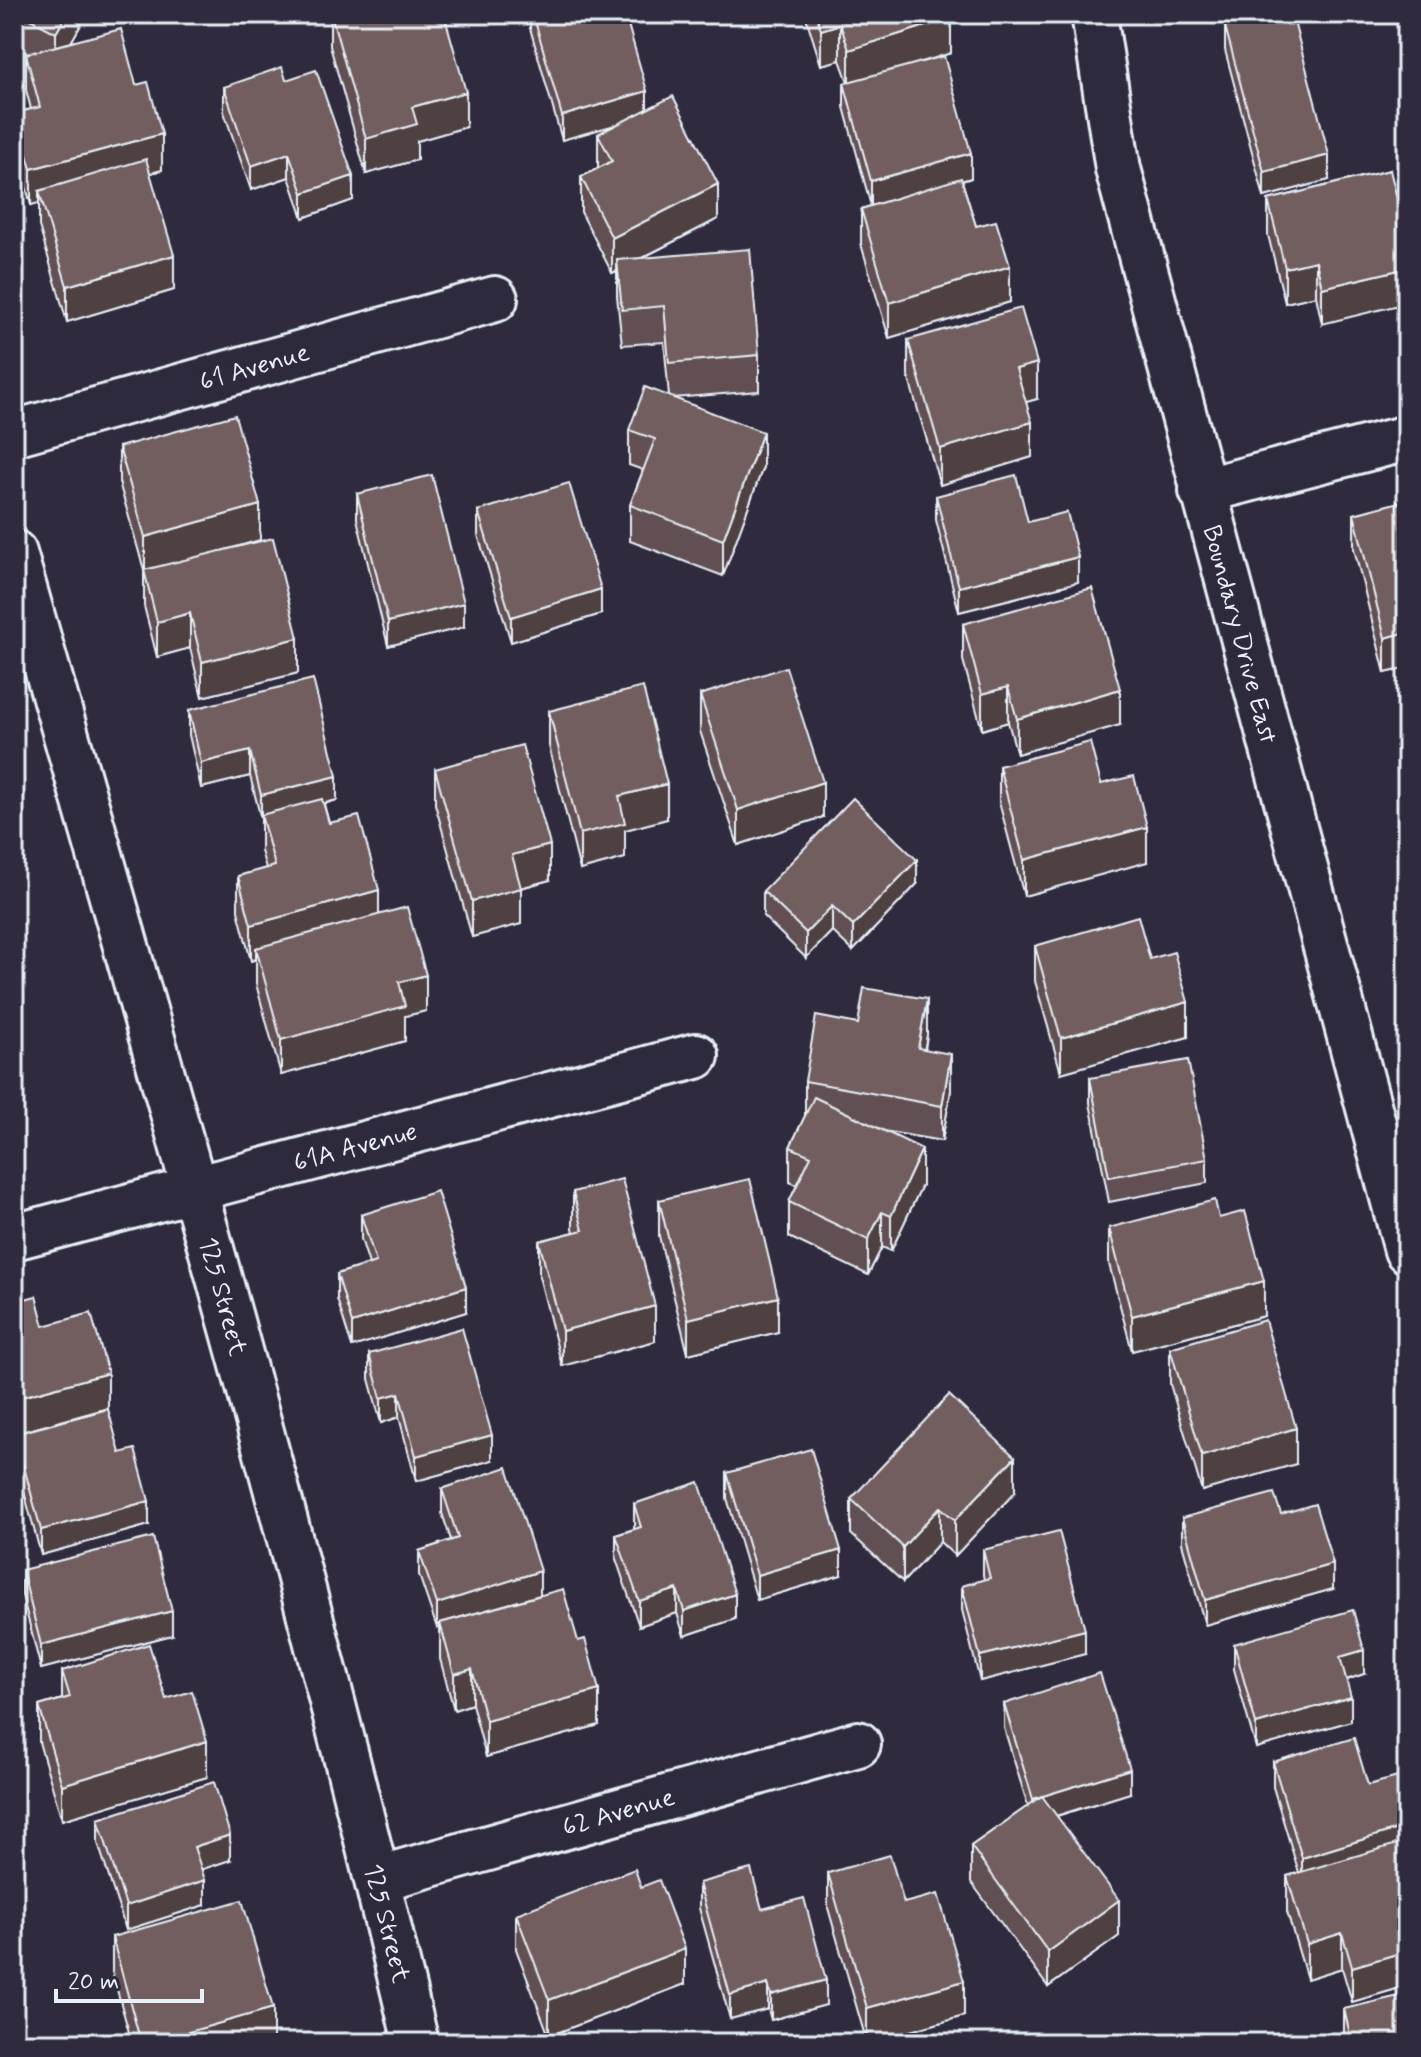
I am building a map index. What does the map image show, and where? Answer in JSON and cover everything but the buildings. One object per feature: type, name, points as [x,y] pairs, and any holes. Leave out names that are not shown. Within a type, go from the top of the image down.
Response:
[{"type":"street","name":"Boundary Drive East","points":[[1094,14],[1118,169],[1407,1250]]},
{"type":"street","name":"61 Avenue","points":[[14,433],[495,299]]},
{"type":"street","points":[[1202,491],[1407,438]]},
{"type":"street","name":"125 Street","points":[[14,553],[195,1188],[378,1879],[416,2043]]},
{"type":"street","name":"61A Avenue","points":[[14,1237],[696,1056]]},
{"type":"street","name":"62 Avenue","points":[[378,1879],[858,1744]]}]
